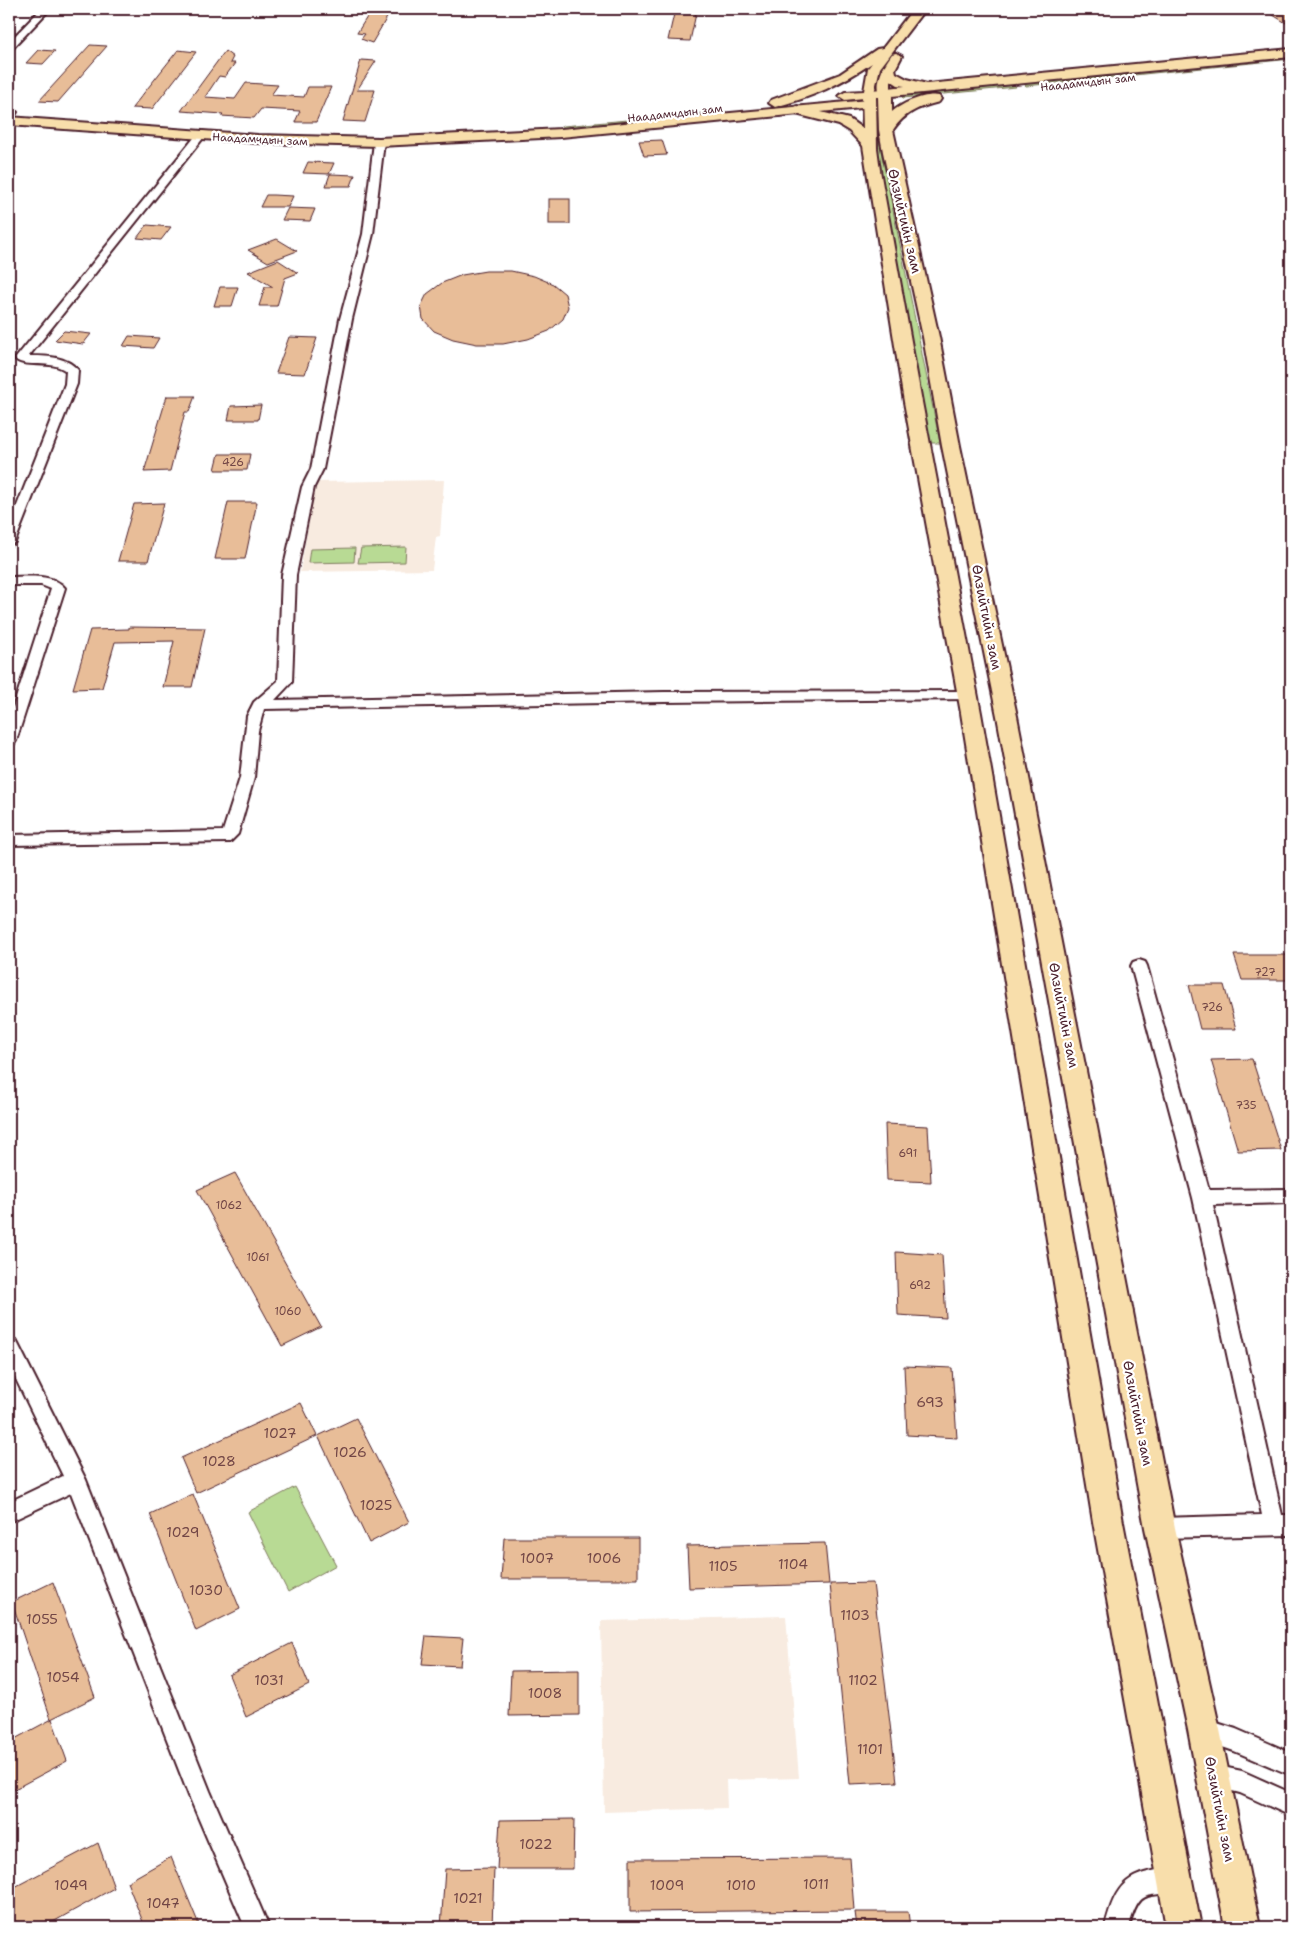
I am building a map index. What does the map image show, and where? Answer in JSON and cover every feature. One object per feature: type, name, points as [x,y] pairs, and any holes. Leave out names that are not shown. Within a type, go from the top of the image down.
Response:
[{"type":"highway","name":"Наадамчдын зам","points":[[1017,85],[1291,53]]},
{"type":"highway","name":"Наадамчдын зам","points":[[868,99],[1291,62]]},
{"type":"highway","points":[[889,67],[890,75],[895,79],[936,93]]},
{"type":"highway","points":[[886,130],[895,115],[936,93]]},
{"type":"highway","name":"Өлзийтийн зам","points":[[884,98],[886,130],[931,337],[951,446],[1034,858],[1160,1528],[1204,1730],[1243,1927]]},
{"type":"highway","name":"Өлзийтийн зам","points":[[868,99],[870,145],[913,402],[968,696],[1108,1522],[1183,1927]]},
{"type":"highway","points":[[797,110],[844,122],[854,128],[870,145]]},
{"type":"highway","points":[[996,857],[1034,858]]},
{"type":"main road","points":[[868,99],[874,68],[919,9]]},
{"type":"main road","points":[[884,98],[886,76],[889,67],[930,9]]},
{"type":"main road","points":[[775,102],[810,91],[844,77],[892,44]]},
{"type":"main road","name":"Наадамчдын зам","points":[[9,121],[201,136],[317,142],[379,142],[561,133],[708,114],[775,102],[868,99]]},
{"type":"main road","name":"Наадамчдын зам","points":[[708,114],[797,110],[868,99]]},
{"type":"street","points":[[9,47],[46,9]]},
{"type":"street","points":[[9,112],[12,112],[9,117]]},
{"type":"street","points":[[9,542],[70,384],[72,370],[68,365],[58,362],[21,358],[201,136]]},
{"type":"street","points":[[9,840],[225,838],[230,834],[247,778],[251,731],[259,705],[275,693],[285,682],[289,575],[308,487],[317,469],[346,319],[368,234],[379,142]]},
{"type":"street","points":[[9,581],[40,581],[52,584],[58,588],[9,741]]},
{"type":"street","points":[[259,705],[654,697],[968,696]]},
{"type":"street","points":[[1139,966],[1202,1198],[1283,1525],[1160,1528]]},
{"type":"street","points":[[1202,1198],[1291,1196]]},
{"type":"street","points":[[9,1346],[76,1480],[200,1796],[257,1927]]},
{"type":"street","points":[[9,1512],[76,1480]]},
{"type":"street","points":[[1204,1730],[1236,1740],[1291,1764]]},
{"type":"street","points":[[1213,1776],[1242,1782],[1291,1805]]},
{"type":"street","points":[[1117,1927],[1122,1904],[1133,1889],[1148,1882],[1175,1880]]},
{"type":"shaded area","points":[[444,480],[440,536],[436,537],[432,570],[300,572],[316,482]]},
{"type":"shaded area","points":[[786,1616],[799,1778],[726,1780],[727,1808],[604,1812],[601,1621]]},
{"type":"green space","points":[[1291,56],[1291,59],[1026,86],[1022,82]]},
{"type":"green space","points":[[1012,83],[1016,87],[903,98],[899,94]]},
{"type":"green space","points":[[701,113],[702,116],[559,128],[563,126]]},
{"type":"green space","points":[[876,123],[940,443],[928,443],[874,135]]},
{"type":"green space","points":[[406,547],[405,562],[358,563],[361,548]]},
{"type":"green space","points":[[355,548],[354,562],[308,563],[310,549]]},
{"type":"green space","points":[[295,1487],[336,1565],[288,1592],[248,1512]]},
{"type":"building","points":[[372,9],[387,9],[385,12],[389,14],[372,43],[361,39],[365,34],[357,33]]},
{"type":"building","points":[[679,9],[697,9],[690,41],[668,40],[674,14],[677,14]]},
{"type":"building","points":[[1291,9],[1291,26],[1268,12]]},
{"type":"building","points":[[90,45],[107,46],[58,102],[39,101]]},
{"type":"building","points":[[38,50],[55,51],[43,64],[26,63]]},
{"type":"building","points":[[178,50],[196,52],[152,109],[132,108]]},
{"type":"building","points":[[225,51],[233,57],[230,63],[235,63],[225,77],[219,76],[205,97],[235,99],[246,83],[278,85],[271,95],[304,97],[308,87],[331,87],[316,122],[295,122],[300,111],[261,109],[254,118],[181,111]]},
{"type":"building","points":[[361,60],[376,61],[357,90],[375,90],[365,122],[343,121]]},
{"type":"building","points":[[662,140],[667,155],[644,156],[639,141]]},
{"type":"building","points":[[308,162],[334,163],[329,174],[303,173]]},
{"type":"building","points":[[330,174],[355,175],[351,186],[326,186]]},
{"type":"building","points":[[266,195],[293,196],[288,207],[260,207]]},
{"type":"building","points":[[549,199],[570,199],[570,224],[549,224]]},
{"type":"building","points":[[288,208],[315,209],[310,221],[282,220]]},
{"type":"building","points":[[147,225],[171,227],[161,240],[137,238]]},
{"type":"building","points":[[277,239],[297,251],[268,262],[248,250]]},
{"type":"building","points":[[278,260],[298,273],[285,278],[277,306],[259,306],[265,287],[273,287],[248,272]]},
{"type":"building","points":[[486,271],[511,271],[534,276],[553,284],[565,294],[568,307],[563,319],[549,331],[528,339],[503,344],[477,344],[453,339],[434,331],[423,319],[421,306],[427,294],[442,283],[462,275]]},
{"type":"building","points":[[220,287],[238,287],[232,306],[214,306]]},
{"type":"building","points":[[64,331],[91,334],[83,344],[55,340]]},
{"type":"building","points":[[129,336],[159,338],[153,348],[123,346]]},
{"type":"building","points":[[289,337],[317,338],[305,374],[276,373]]},
{"type":"building","points":[[167,396],[195,396],[189,412],[185,412],[170,471],[144,472]]},
{"type":"building","points":[[261,405],[258,420],[228,420],[231,406]]},
{"type":"building","points":[[219,454],[250,454],[247,470],[215,470]]},
{"type":"building","points":[[228,502],[257,502],[245,559],[215,559]]},
{"type":"building","points":[[164,503],[148,561],[118,561],[134,504]]},
{"type":"building","points":[[129,627],[205,628],[192,687],[163,687],[174,641],[115,642],[102,688],[73,689],[90,630],[129,629]]},
{"type":"building","points":[[1234,955],[1288,955],[1291,965],[1291,980],[1242,980]]},
{"type":"building","points":[[1189,985],[1224,985],[1236,1029],[1200,1029]]},
{"type":"building","points":[[1252,1059],[1281,1150],[1238,1151],[1211,1060]]},
{"type":"building","points":[[885,1124],[928,1126],[931,1182],[887,1180]]},
{"type":"building","points":[[235,1173],[321,1327],[282,1346],[197,1190]]},
{"type":"building","points":[[896,1252],[942,1255],[946,1318],[898,1315]]},
{"type":"building","points":[[904,1366],[952,1368],[957,1438],[907,1435]]},
{"type":"building","points":[[301,1403],[317,1436],[196,1493],[181,1458]]},
{"type":"building","points":[[356,1418],[409,1522],[369,1543],[318,1436]]},
{"type":"building","points":[[193,1494],[240,1609],[196,1631],[150,1514]]},
{"type":"building","points":[[504,1538],[638,1538],[638,1579],[501,1579]]},
{"type":"building","points":[[825,1543],[829,1584],[689,1588],[687,1546]]},
{"type":"building","points":[[53,1582],[95,1697],[51,1719],[12,1602]]},
{"type":"building","points":[[873,1583],[897,1782],[850,1784],[830,1584]]},
{"type":"building","points":[[426,1636],[463,1638],[460,1666],[422,1664]]},
{"type":"building","points":[[292,1643],[309,1685],[246,1717],[229,1675]]},
{"type":"building","points":[[579,1670],[579,1715],[509,1716],[511,1671]]},
{"type":"building","points":[[52,1719],[67,1761],[9,1792],[9,1742]]},
{"type":"building","points":[[574,1819],[573,1869],[497,1869],[500,1820]]},
{"type":"building","points":[[98,1843],[114,1888],[44,1927],[9,1927],[9,1890]]},
{"type":"building","points":[[171,1857],[200,1927],[145,1927],[127,1882]]},
{"type":"building","points":[[850,1858],[854,1910],[630,1912],[630,1859]]},
{"type":"building","points":[[494,1868],[492,1927],[441,1927],[445,1869]]},
{"type":"building","points":[[855,1912],[908,1912],[910,1927],[857,1927]]}]
